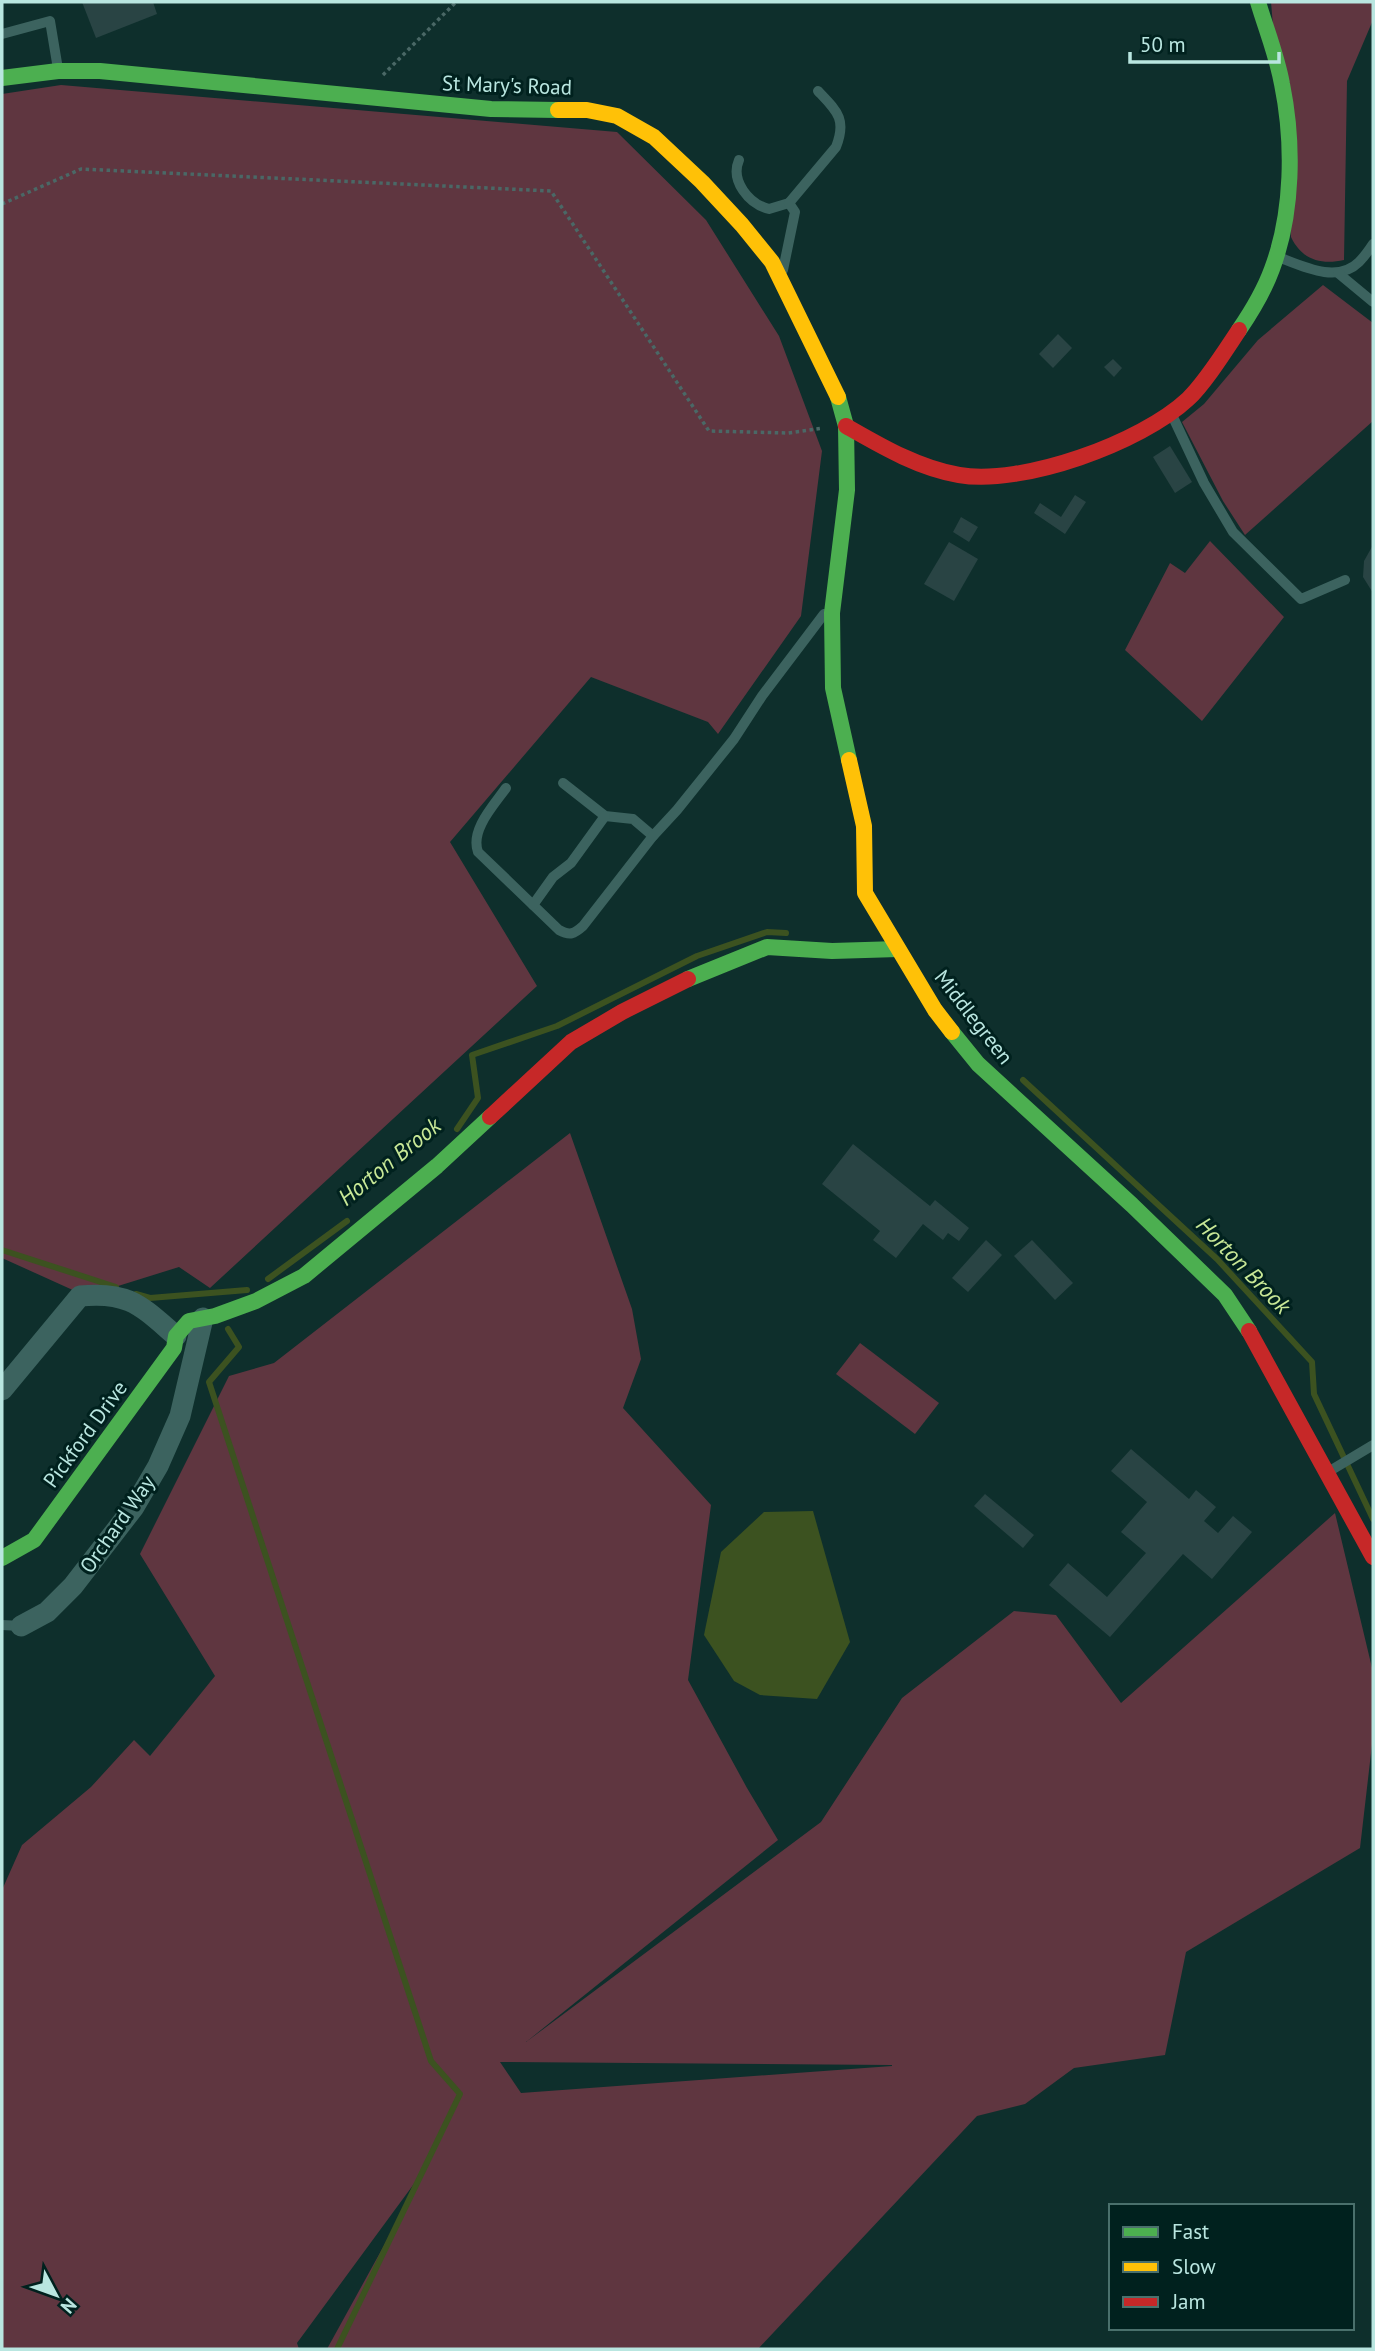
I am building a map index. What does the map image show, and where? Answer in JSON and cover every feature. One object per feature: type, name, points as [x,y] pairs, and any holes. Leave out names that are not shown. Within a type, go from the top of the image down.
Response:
[{"type":"street","points":[[846,426],[928,468],[974,477],[1027,472],[1072,461],[1147,428],[1188,400],[1235,338],[1277,257],[1290,161],[1283,84],[1258,2]]},
{"type":"street","name":"St Mary's Road","points":[[2,78],[58,71],[100,71],[491,109],[587,110],[617,116],[654,137],[702,182],[772,262],[838,397],[846,426]]},
{"type":"street","name":"Middlegreen","points":[[846,426],[847,490],[833,600],[833,688],[864,826],[865,893],[935,1010],[978,1064],[1132,1205],[1225,1295],[1261,1350],[1373,1558]]},
{"type":"street","points":[[2,1390],[79,1296],[104,1294],[136,1302],[189,1325],[256,1301],[304,1276],[436,1166],[571,1042],[622,1012],[684,981],[767,947],[832,951],[898,948]]},
{"type":"street","name":"Pickford Drive","points":[[5,1550],[34,1540],[189,1325]]},
{"type":"street","name":"Orchard Way","points":[[11,1625],[47,1612],[73,1586],[134,1507],[158,1466],[180,1416],[189,1325]]},
{"type":"lane","points":[[2,34],[50,21],[58,71]]},
{"type":"lane","points":[[738,160],[738,184],[754,202],[769,209],[789,203],[836,147],[839,138],[839,114],[818,92]]},
{"type":"lane","points":[[781,280],[795,212],[789,203]]},
{"type":"lane","points":[[1338,274],[1357,265],[1373,244]]},
{"type":"lane","points":[[1277,257],[1310,269],[1338,274],[1373,302]]},
{"type":"lane","points":[[1171,412],[1193,462],[1233,532],[1301,599],[1345,580]]},
{"type":"lane","points":[[506,788],[482,824],[475,845],[478,852],[559,930],[567,935],[574,934],[734,739],[762,696],[816,628],[833,600]]},
{"type":"lane","points":[[563,783],[605,817],[633,819],[653,836]]},
{"type":"lane","points":[[533,905],[553,877],[572,863],[605,817]]},
{"type":"lane","points":[[1326,1473],[1373,1445]]},
{"type":"path","points":[[363,96],[456,2]]},
{"type":"path","points":[[2,204],[81,169],[551,191],[709,431],[788,433],[846,426]]},
{"type":"shaded area","points":[[1271,2],[1373,2],[1373,20],[1347,81],[1344,260],[1328,262],[1313,259],[1295,245],[1291,237]]},
{"type":"shaded area","points":[[61,85],[617,132],[706,220],[779,336],[822,451],[801,616],[718,734],[708,722],[591,677],[450,842],[537,986],[210,1288],[179,1267],[86,1296],[2,1258],[2,94]]},
{"type":"shaded area","points":[[1323,285],[1373,323],[1373,421],[1245,535],[1223,501],[1182,422],[1204,404],[1258,340]]},
{"type":"shaded area","points":[[1210,541],[1284,617],[1202,721],[1125,650],[1170,563],[1185,573]]},
{"type":"shaded area","points":[[570,1133],[632,1309],[641,1359],[623,1408],[711,1505],[688,1680],[778,1840],[526,2042],[821,1822],[902,1698],[1014,1611],[1056,1615],[1121,1703],[1335,1513],[1373,1672],[1373,1736],[1360,1848],[1186,1952],[1165,2055],[1074,2068],[1025,2104],[977,2116],[758,2349],[327,2349],[430,2162],[297,2343],[299,2349],[2,2349],[2,1890],[22,1845],[91,1787],[134,1740],[150,1756],[215,1676],[140,1554],[229,1376],[274,1363]],"holes":[[[500,2062],[892,2065],[521,2093]]]},
{"type":"shaded area","points":[[860,1343],[939,1403],[915,1434],[836,1374]]},
{"type":"shaded area","points":[[813,1511],[850,1642],[817,1699],[760,1695],[734,1681],[704,1635],[721,1552],[764,1512]]},
{"type":"building","points":[[82,2],[153,2],[157,14],[96,38]]},
{"type":"building","points":[[1058,334],[1072,348],[1053,368],[1039,354]]},
{"type":"building","points":[[1113,359],[1122,368],[1114,377],[1104,367]]},
{"type":"building","points":[[1170,446],[1192,482],[1175,493],[1153,457]]},
{"type":"building","points":[[1075,495],[1086,502],[1065,534],[1034,513],[1040,503],[1061,517]]},
{"type":"building","points":[[961,517],[978,527],[969,542],[953,532]]},
{"type":"building","points":[[949,542],[978,559],[954,601],[924,584]]},
{"type":"building","points":[[1373,545],[1373,593],[1363,577],[1364,561]]},
{"type":"building","points":[[853,1144],[930,1206],[935,1200],[969,1228],[959,1241],[948,1233],[943,1240],[923,1224],[896,1258],[873,1240],[880,1231],[822,1184]]},
{"type":"building","points":[[986,1240],[1002,1255],[968,1292],[952,1278]]},
{"type":"building","points":[[1032,1240],[1073,1283],[1055,1300],[1014,1256]]},
{"type":"building","points":[[1131,1449],[1189,1499],[1196,1490],[1216,1507],[1204,1521],[1218,1533],[1233,1516],[1252,1532],[1212,1579],[1183,1554],[1110,1637],[1049,1585],[1068,1563],[1107,1597],[1146,1553],[1121,1532],[1147,1502],[1111,1471]]},
{"type":"building","points":[[985,1494],[1034,1535],[1023,1548],[974,1506]]},
{"type":"waterway","name":"Horton Brook","points":[[457,1129],[478,1098],[472,1055],[557,1026],[697,956],[767,932],[786,933]]},
{"type":"waterway","name":"Horton Brook","points":[[1023,1080],[1217,1259],[1312,1362],[1314,1394],[1373,1519]]},
{"type":"waterway","name":"Horton Brook","points":[[268,1279],[347,1221]]},
{"type":"waterway","name":"Horton Brook","points":[[2,1250],[116,1287]]},
{"type":"waterway","name":"Horton Brook","points":[[136,1294],[150,1298],[247,1290]]},
{"type":"waterway","points":[[228,1329],[239,1347],[209,1382],[431,2061],[460,2094],[337,2349]]},
{"type":"traffic: fast","points":[[1239,330],[1272,269],[1288,201],[1290,154],[1286,107],[1274,53],[1258,2]]},
{"type":"traffic: fast","points":[[2,78],[58,71],[100,71],[491,109],[558,110]]},
{"type":"traffic: fast","points":[[838,397],[846,426],[847,490],[832,613],[833,688],[849,760]]},
{"type":"traffic: fast","points":[[688,979],[767,947],[832,951],[898,949]]},
{"type":"traffic: fast","points":[[952,1032],[978,1064],[1132,1205],[1225,1295],[1249,1331]]},
{"type":"traffic: fast","points":[[2,1558],[34,1540],[174,1348],[176,1336],[189,1321],[215,1316],[256,1301],[304,1276],[437,1166],[490,1117]]},
{"type":"traffic: slow","points":[[558,110],[587,110],[617,116],[654,137],[702,182],[772,262],[838,397]]},
{"type":"traffic: slow","points":[[849,760],[864,826],[865,893],[935,1010],[952,1032]]},
{"type":"traffic: jam","points":[[846,426],[914,462],[944,472],[985,477],[1047,467],[1112,445],[1167,415],[1188,399],[1201,384],[1239,330]]},
{"type":"traffic: jam","points":[[490,1117],[571,1042],[622,1012],[688,979]]},
{"type":"traffic: jam","points":[[1249,1331],[1373,1557]]}]
